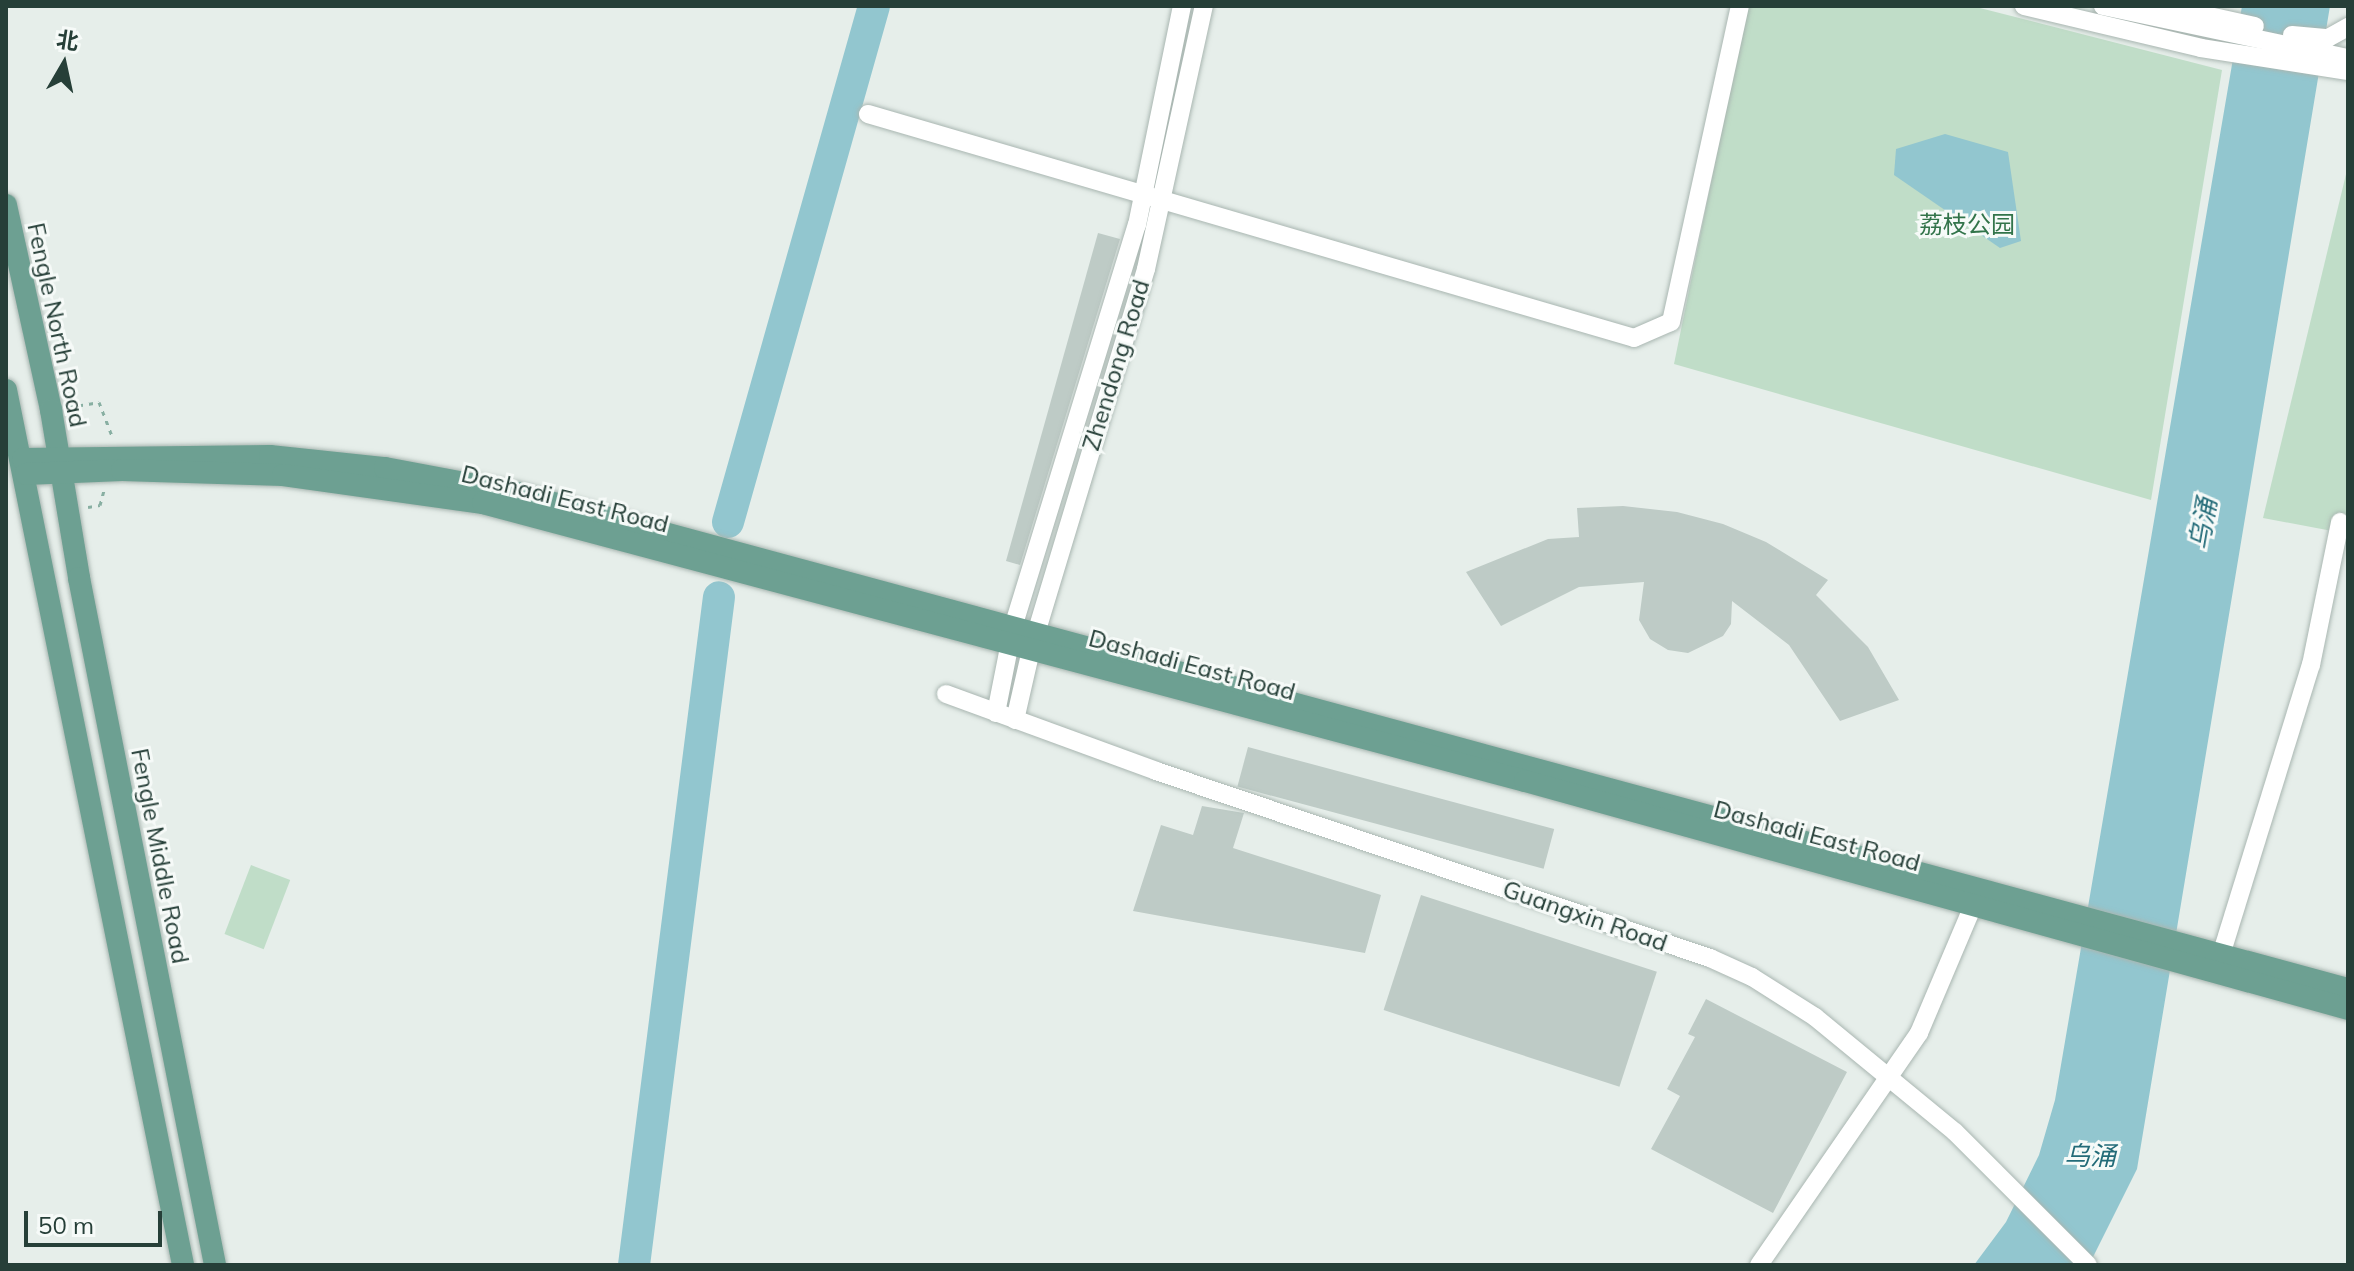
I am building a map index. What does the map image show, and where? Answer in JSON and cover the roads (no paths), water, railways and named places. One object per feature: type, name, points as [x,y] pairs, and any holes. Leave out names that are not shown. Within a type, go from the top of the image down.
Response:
[{"type":"main road","name":"Fengle North Road","points":[[6,205],[51,410],[58,465]]},
{"type":"main road","points":[[6,390],[15,466],[183,1265]]},
{"type":"main road","name":"Dashadi East Road","points":[[15,466],[58,465],[283,475],[483,503],[1011,636],[1978,897],[2186,955],[2348,1009]]},
{"type":"main road","name":"Fengle Middle Road","points":[[58,465],[215,1265]]},
{"type":"main road","name":"Dashadi East Road","points":[[2186,955],[2221,955],[2348,989]]},
{"type":"street","name":"Zhendong Road","points":[[996,713],[1011,636],[1143,198],[1182,6]]},
{"type":"street","name":"Zhendong Road","points":[[1015,720],[1033,642],[1162,204],[1204,6]]},
{"type":"street","points":[[868,114],[1162,204],[1634,338],[1671,322],[1740,6]]},
{"type":"street","points":[[2024,6],[2201,48],[2345,64]]},
{"type":"street","points":[[2103,6],[2328,38],[2348,27]]},
{"type":"street","points":[[2164,6],[2345,64]]},
{"type":"street","points":[[2221,955],[2311,665],[2340,522]]},
{"type":"street","name":"Guangxin Road","points":[[946,694],[1710,958],[1779,992],[1955,1132],[1995,1176],[2088,1265]]},
{"type":"street","points":[[1759,1265],[1919,1033],[1978,897]]},
{"type":"water","name":"乌涌","points":[[2242,6],[2330,6],[2137,1169],[2089,1265],[1974,1265],[2006,1222],[2039,1155],[2055,1100]]},
{"type":"water","points":[[1945,134],[2008,152],[2021,241],[2000,248],[1894,175],[1896,149]]},
{"type":"waterway","points":[[728,522],[874,6]]},
{"type":"waterway","points":[[634,1265],[719,597]]},
{"type":"park label","name":"荔枝公园","points":[[1967,225]]}]
